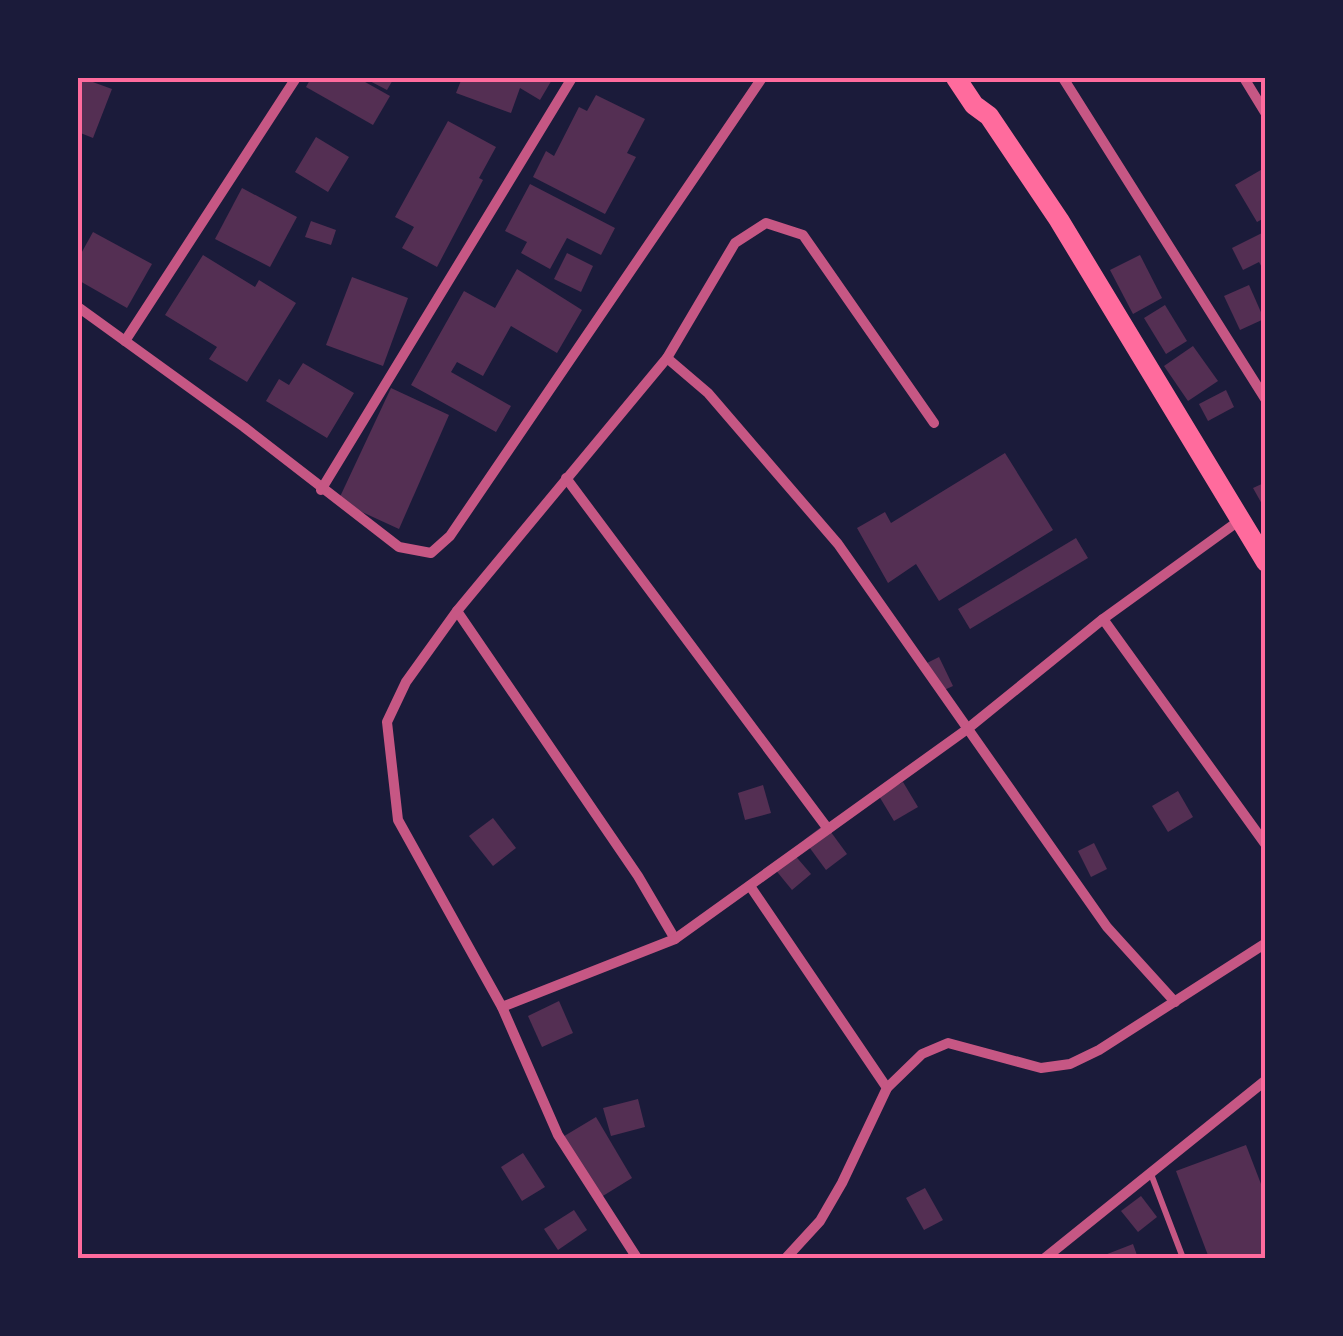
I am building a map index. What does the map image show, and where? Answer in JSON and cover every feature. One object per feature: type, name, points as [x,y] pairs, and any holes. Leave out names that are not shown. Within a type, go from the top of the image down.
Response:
[{"type":"main road","points":[[956,78],[974,105],[989,116],[1059,220],[1266,562]]},
{"type":"street","points":[[125,341],[296,78]]},
{"type":"street","points":[[322,490],[572,78]]},
{"type":"street","points":[[78,307],[244,427],[399,547],[431,553],[450,536],[762,78]]},
{"type":"street","points":[[1063,78],[1266,400]]},
{"type":"street","points":[[1244,78],[1266,114]]},
{"type":"street","points":[[637,1258],[558,1135],[502,1007],[398,820],[387,722],[406,682],[457,611],[667,358],[735,243],[766,223],[802,235],[934,423]]},
{"type":"street","points":[[667,358],[708,393],[838,544],[1107,927],[1174,1002]]},
{"type":"street","points":[[566,478],[828,829]]},
{"type":"street","points":[[502,1007],[675,939],[966,730],[1103,619],[1240,520]]},
{"type":"street","points":[[457,611],[638,876],[675,939]]},
{"type":"street","points":[[1103,619],[1266,844]]},
{"type":"street","points":[[750,886],[887,1088]]},
{"type":"street","points":[[786,1258],[820,1221],[887,1088],[922,1054],[948,1043],[1040,1068],[1070,1064],[1266,944]]},
{"type":"street","points":[[1045,1258],[1266,1080]]},
{"type":"lane","points":[[1150,1173],[1183,1258]]},
{"type":"building","points":[[78,78],[91,78],[90,81],[112,89],[93,138],[78,132]]},
{"type":"building","points":[[311,78],[358,78],[390,96],[373,125],[306,87]]},
{"type":"building","points":[[364,78],[394,78],[387,90]]},
{"type":"building","points":[[462,78],[509,82],[502,78],[553,78],[540,100],[520,88],[511,113],[456,93]]},
{"type":"building","points":[[596,95],[645,119],[627,153],[636,157],[605,214],[533,177],[546,151],[554,156],[579,107],[587,111]]},
{"type":"building","points":[[448,121],[496,147],[437,267],[402,248],[414,227],[395,217]]},
{"type":"building","points":[[316,137],[349,157],[328,192],[295,172]]},
{"type":"building","points":[[1266,167],[1266,217],[1257,222],[1235,185]]},
{"type":"building","points":[[530,184],[615,228],[601,255],[567,238],[550,269],[521,253],[527,242],[505,231]]},
{"type":"building","points":[[242,188],[297,217],[270,267],[215,239]]},
{"type":"building","points":[[311,221],[336,230],[331,245],[305,237]]},
{"type":"building","points":[[93,232],[152,264],[127,308],[78,280],[78,259]]},
{"type":"building","points":[[1264,232],[1266,275],[1259,262],[1243,270],[1232,248]]},
{"type":"building","points":[[567,253],[593,266],[581,292],[554,279]]},
{"type":"building","points":[[203,255],[255,287],[259,280],[296,303],[247,382],[209,359],[217,347],[165,315]]},
{"type":"building","points":[[1140,255],[1162,298],[1133,314],[1110,270]]},
{"type":"building","points":[[517,269],[582,310],[557,353],[511,326],[483,376],[457,362],[451,372],[511,406],[496,432],[411,385],[464,291],[495,308]]},
{"type":"building","points":[[352,277],[408,298],[383,366],[326,345]]},
{"type":"building","points":[[1249,285],[1264,319],[1240,330],[1224,296]]},
{"type":"building","points":[[1165,305],[1187,341],[1166,354],[1144,318]]},
{"type":"building","points":[[1193,346],[1218,381],[1188,401],[1164,366]]},
{"type":"building","points":[[303,363],[354,393],[327,438],[266,401],[279,379],[289,385]]},
{"type":"building","points":[[391,388],[449,415],[399,529],[338,501]]},
{"type":"building","points":[[1226,390],[1234,407],[1208,421],[1199,404]]},
{"type":"building","points":[[1005,453],[1053,530],[939,601],[916,564],[888,583],[857,528],[885,512],[891,523]]},
{"type":"building","points":[[1266,482],[1266,511],[1253,488]]},
{"type":"building","points":[[1076,538],[1088,558],[970,629],[958,609]]},
{"type":"building","points":[[939,657],[953,686],[942,691],[927,663]]},
{"type":"building","points":[[903,782],[918,807],[894,821],[879,796]]},
{"type":"building","points":[[763,785],[771,813],[745,820],[738,793]]},
{"type":"building","points":[[1178,791],[1193,817],[1168,832],[1152,806]]},
{"type":"building","points":[[493,818],[516,848],[493,866],[469,836]]},
{"type":"building","points":[[825,824],[847,854],[826,870],[804,840]]},
{"type":"building","points":[[1094,843],[1107,869],[1091,877],[1078,851]]},
{"type":"building","points":[[792,852],[811,874],[792,890],[774,868]]},
{"type":"building","points":[[559,1001],[573,1033],[542,1047],[528,1016]]},
{"type":"building","points":[[638,1099],[645,1127],[611,1136],[603,1108]]},
{"type":"building","points":[[596,1117],[632,1178],[598,1199],[561,1138]]},
{"type":"building","points":[[1246,1145],[1266,1197],[1266,1258],[1209,1258],[1176,1171]]},
{"type":"building","points":[[523,1153],[545,1187],[522,1201],[501,1167]]},
{"type":"building","points":[[925,1188],[943,1220],[924,1230],[906,1198]]},
{"type":"building","points":[[1141,1196],[1157,1217],[1138,1232],[1121,1211]]},
{"type":"building","points":[[574,1210],[587,1230],[558,1250],[544,1229]]},
{"type":"building","points":[[1133,1244],[1138,1258],[1097,1258]]}]
